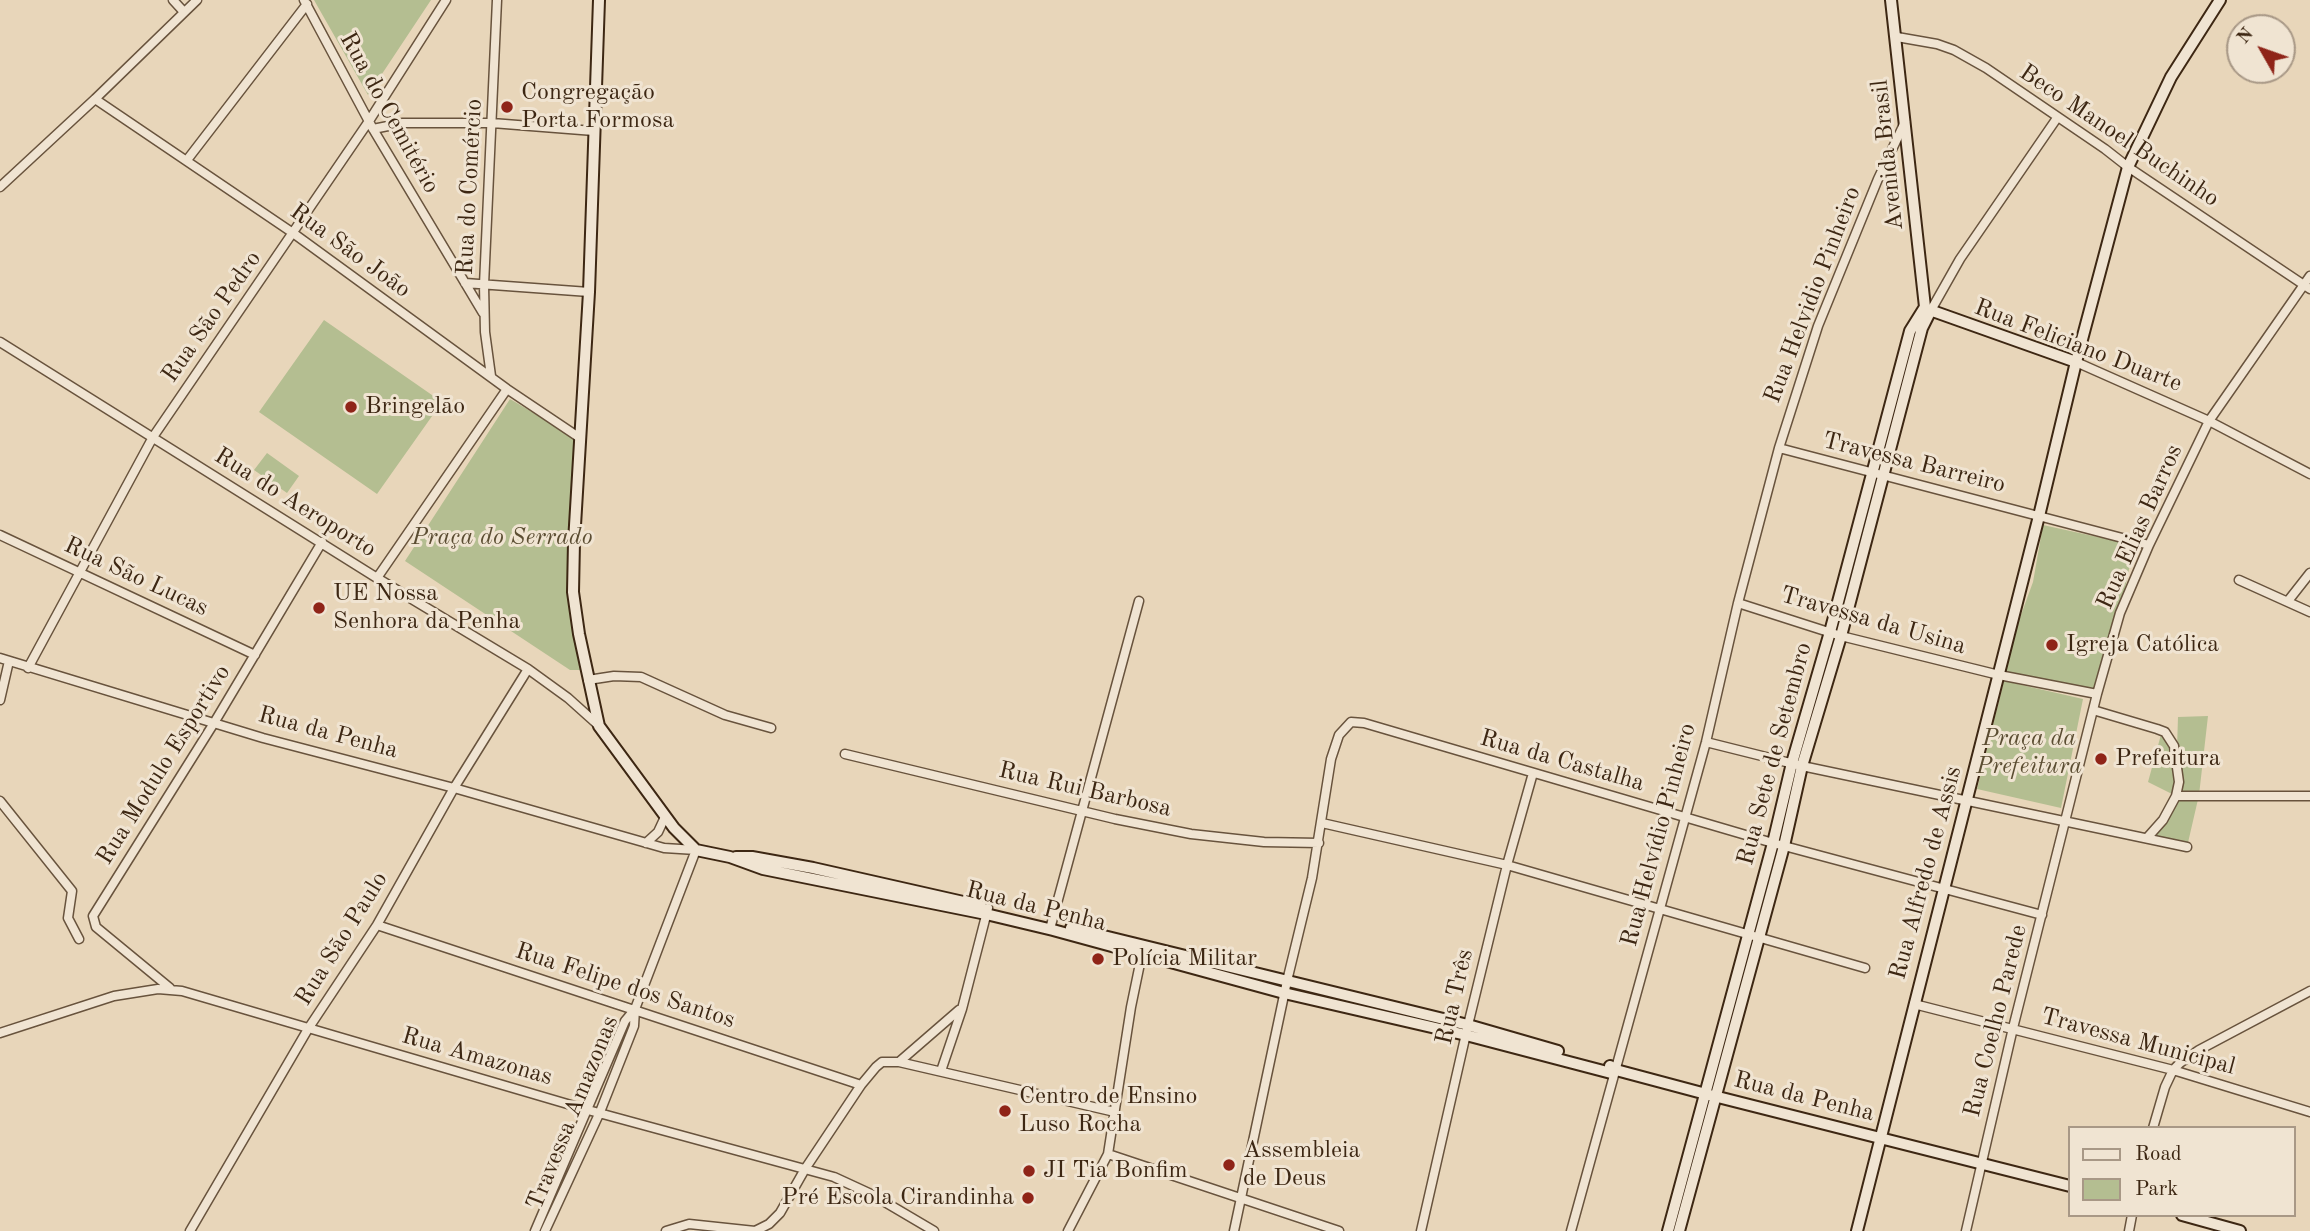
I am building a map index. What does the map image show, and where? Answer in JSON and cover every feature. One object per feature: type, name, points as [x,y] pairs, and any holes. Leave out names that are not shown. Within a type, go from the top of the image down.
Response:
[{"type":"street","points":[[173,0],[184,12]]},
{"type":"street","points":[[0,187],[197,0]]},
{"type":"street","name":"Rua São Pedro","points":[[28,667],[153,437],[371,125],[446,0]]},
{"type":"street","name":"Rua do Comércio","points":[[491,376],[484,315],[484,285],[497,0]]},
{"type":"street","points":[[599,0],[589,292],[573,592],[599,726],[665,817],[696,850]]},
{"type":"street","name":"Avenida Brasil","points":[[1891,0],[1928,309]]},
{"type":"street","name":"Rua Alfredo de Assis","points":[[1857,1231],[2076,362],[2128,167],[2171,77],[2220,0]]},
{"type":"street","points":[[187,160],[306,2]]},
{"type":"street","name":"Rua do Cemitério","points":[[306,2],[371,125],[484,315]]},
{"type":"street","name":"Beco Manoel Buchinho","points":[[1897,37],[1937,44],[1986,68],[2307,287]]},
{"type":"street","name":"Rua São João","points":[[95,99],[293,233],[507,389],[580,438]]},
{"type":"street","name":"Rua Sete de Setembro","points":[[1734,1004],[1760,936],[1797,764],[1836,634],[1877,475],[1928,309],[2023,164],[2057,118]]},
{"type":"street","name":"Rua Helvidio Pinheiro","points":[[1779,448],[1818,326],[1878,179],[1906,119]]},
{"type":"street","points":[[371,125],[492,123],[594,131]]},
{"type":"street","name":"Rua Elias Barros","points":[[2065,821],[2120,613],[2149,545],[2209,421],[2307,287],[2310,276]]},
{"type":"street","points":[[465,284],[589,292]]},
{"type":"street","name":"Rua Feliciano Duarte","points":[[1928,309],[2076,362],[2209,421]]},
{"type":"street","name":"Rua do Aeroporto","points":[[0,342],[377,578],[528,669],[568,698],[599,726]]},
{"type":"street","points":[[377,578],[507,389]]},
{"type":"street","points":[[2209,421],[2310,474]]},
{"type":"street","name":"Travessa Barreiro","points":[[1779,448],[2149,545]]},
{"type":"street","name":"Rua Helvídio Pinheiro","points":[[1571,1231],[1658,907],[1706,742],[1738,603],[1779,448]]},
{"type":"street","name":"Rua São Lucas","points":[[0,535],[255,655]]},
{"type":"street","name":"Rua Modulo Esportivo","points":[[170,988],[96,927],[93,916],[214,723],[322,542]]},
{"type":"street","points":[[2288,601],[2310,573]]},
{"type":"street","points":[[2239,580],[2310,612]]},
{"type":"street","points":[[1051,926],[1139,601]]},
{"type":"street","name":"Travessa da Usina","points":[[1738,603],[1836,634],[1999,675],[2097,694]]},
{"type":"street","points":[[0,700],[5,660]]},
{"type":"street","name":"Rua da Penha","points":[[5,660],[214,723],[664,848],[696,850],[730,857],[752,857],[813,868],[1051,926],[1284,993],[1467,1030]]},
{"type":"street","name":"Rua São Paulo","points":[[190,1231],[308,1029],[377,925],[454,788],[528,669]]},
{"type":"street","points":[[588,680],[614,676],[641,677],[725,715],[771,728]]},
{"type":"street","points":[[2093,710],[2165,732],[2174,746],[2179,782],[2176,796],[2163,820],[2147,838]]},
{"type":"street","name":"Rua da Castalha","points":[[1322,823],[1334,745],[1343,729],[1355,721],[1779,844],[2042,915]]},
{"type":"street","points":[[1706,742],[2187,847]]},
{"type":"street","name":"Rua Rui Barbosa","points":[[845,754],[1082,811],[1204,835],[1264,842],[1318,843]]},
{"type":"street","name":"Rua Três","points":[[1421,1231],[1507,865],[1533,774]]},
{"type":"street","points":[[2176,796],[2310,796]]},
{"type":"street","points":[[0,801],[72,891],[68,918],[79,939]]},
{"type":"street","points":[[646,843],[659,832],[665,817]]},
{"type":"street","name":"Rua Coelho Parede","points":[[1966,1231],[2065,821]]},
{"type":"street","points":[[1234,1231],[1322,823],[1507,865],[1865,968]]},
{"type":"street","name":"Rua Sete de Setembro","points":[[1679,1231],[1734,1004],[1747,933],[1779,844]]},
{"type":"street","name":"Travessa Amazonas","points":[[545,1231],[600,1112],[634,1026],[635,1009],[696,850]]},
{"type":"street","points":[[941,1071],[987,911]]},
{"type":"street","name":"Rua Felipe dos Santos","points":[[377,925],[862,1086]]},
{"type":"street","points":[[1068,1231],[1108,1154],[1143,951]]},
{"type":"street","name":"Rua da Penha","points":[[1143,951],[1287,981],[1710,1095],[2068,1186]]},
{"type":"street","name":"Rua Amazonas","points":[[1,1035],[114,996],[170,988],[588,1110],[852,1183],[934,1231]]},
{"type":"street","points":[[2154,1126],[2165,1087],[2174,1070],[2199,1050],[2310,991]]},
{"type":"street","name":"Travessa Municipal","points":[[1914,1004],[2174,1070],[2310,1112]]},
{"type":"street","name":"Travessa Amazonas","points":[[535,1231],[625,1021],[635,1009]]},
{"type":"street","points":[[899,1062],[961,1009]]},
{"type":"street","points":[[666,1231],[689,1224],[755,1231],[769,1224],[780,1213],[862,1086],[883,1062],[899,1062],[941,1071],[1115,1112]]},
{"type":"street","name":"Rua Sete de Setembro","points":[[1668,1231],[1710,1095]]},
{"type":"street","points":[[1108,1154],[1339,1231]]},
{"type":"street","points":[[2189,1217],[2241,1231]]},
{"type":"green space","points":[[314,0],[431,0],[368,95]]},
{"type":"green space","name":"Bringelão","points":[[324,320],[442,402],[377,494],[259,412]]},
{"type":"green space","name":"Praça do Serrado","points":[[510,399],[576,438],[568,580],[580,670],[570,670],[405,561]]},
{"type":"green space","points":[[267,453],[299,476],[287,493],[254,470]]},
{"type":"green space","points":[[2043,525],[2134,545],[2120,613],[2097,694],[1999,675],[2033,582]]},
{"type":"green space","name":"Praça da Prefeitura","points":[[2004,681],[2083,699],[2061,808],[1977,789]]},
{"type":"green space","points":[[2208,716],[2199,795],[2187,847],[2147,838],[2176,796],[2148,782],[2162,731],[2174,746],[2176,781],[2178,717]]},
{"type":"place","name":"Congregação Porta Formosa","points":[[507,107]]},
{"type":"place","name":"Bringelão","points":[[351,407]]},
{"type":"place","name":"UE Nossa Senhora da Penha","points":[[319,608]]},
{"type":"place","name":"Igreja Católica","points":[[2052,645]]},
{"type":"place","name":"Prefeitura","points":[[2101,759]]},
{"type":"place","name":"Polícia Militar","points":[[1098,959]]},
{"type":"place","name":"Centro de Ensino Luso Rocha","points":[[1005,1111]]},
{"type":"place","name":"Assembleia de Deus","points":[[1229,1165]]},
{"type":"place","name":"JI Tia Bonfim","points":[[1029,1171]]},
{"type":"place","name":"Pré Escola Cirandinha","points":[[1028,1198]]}]
